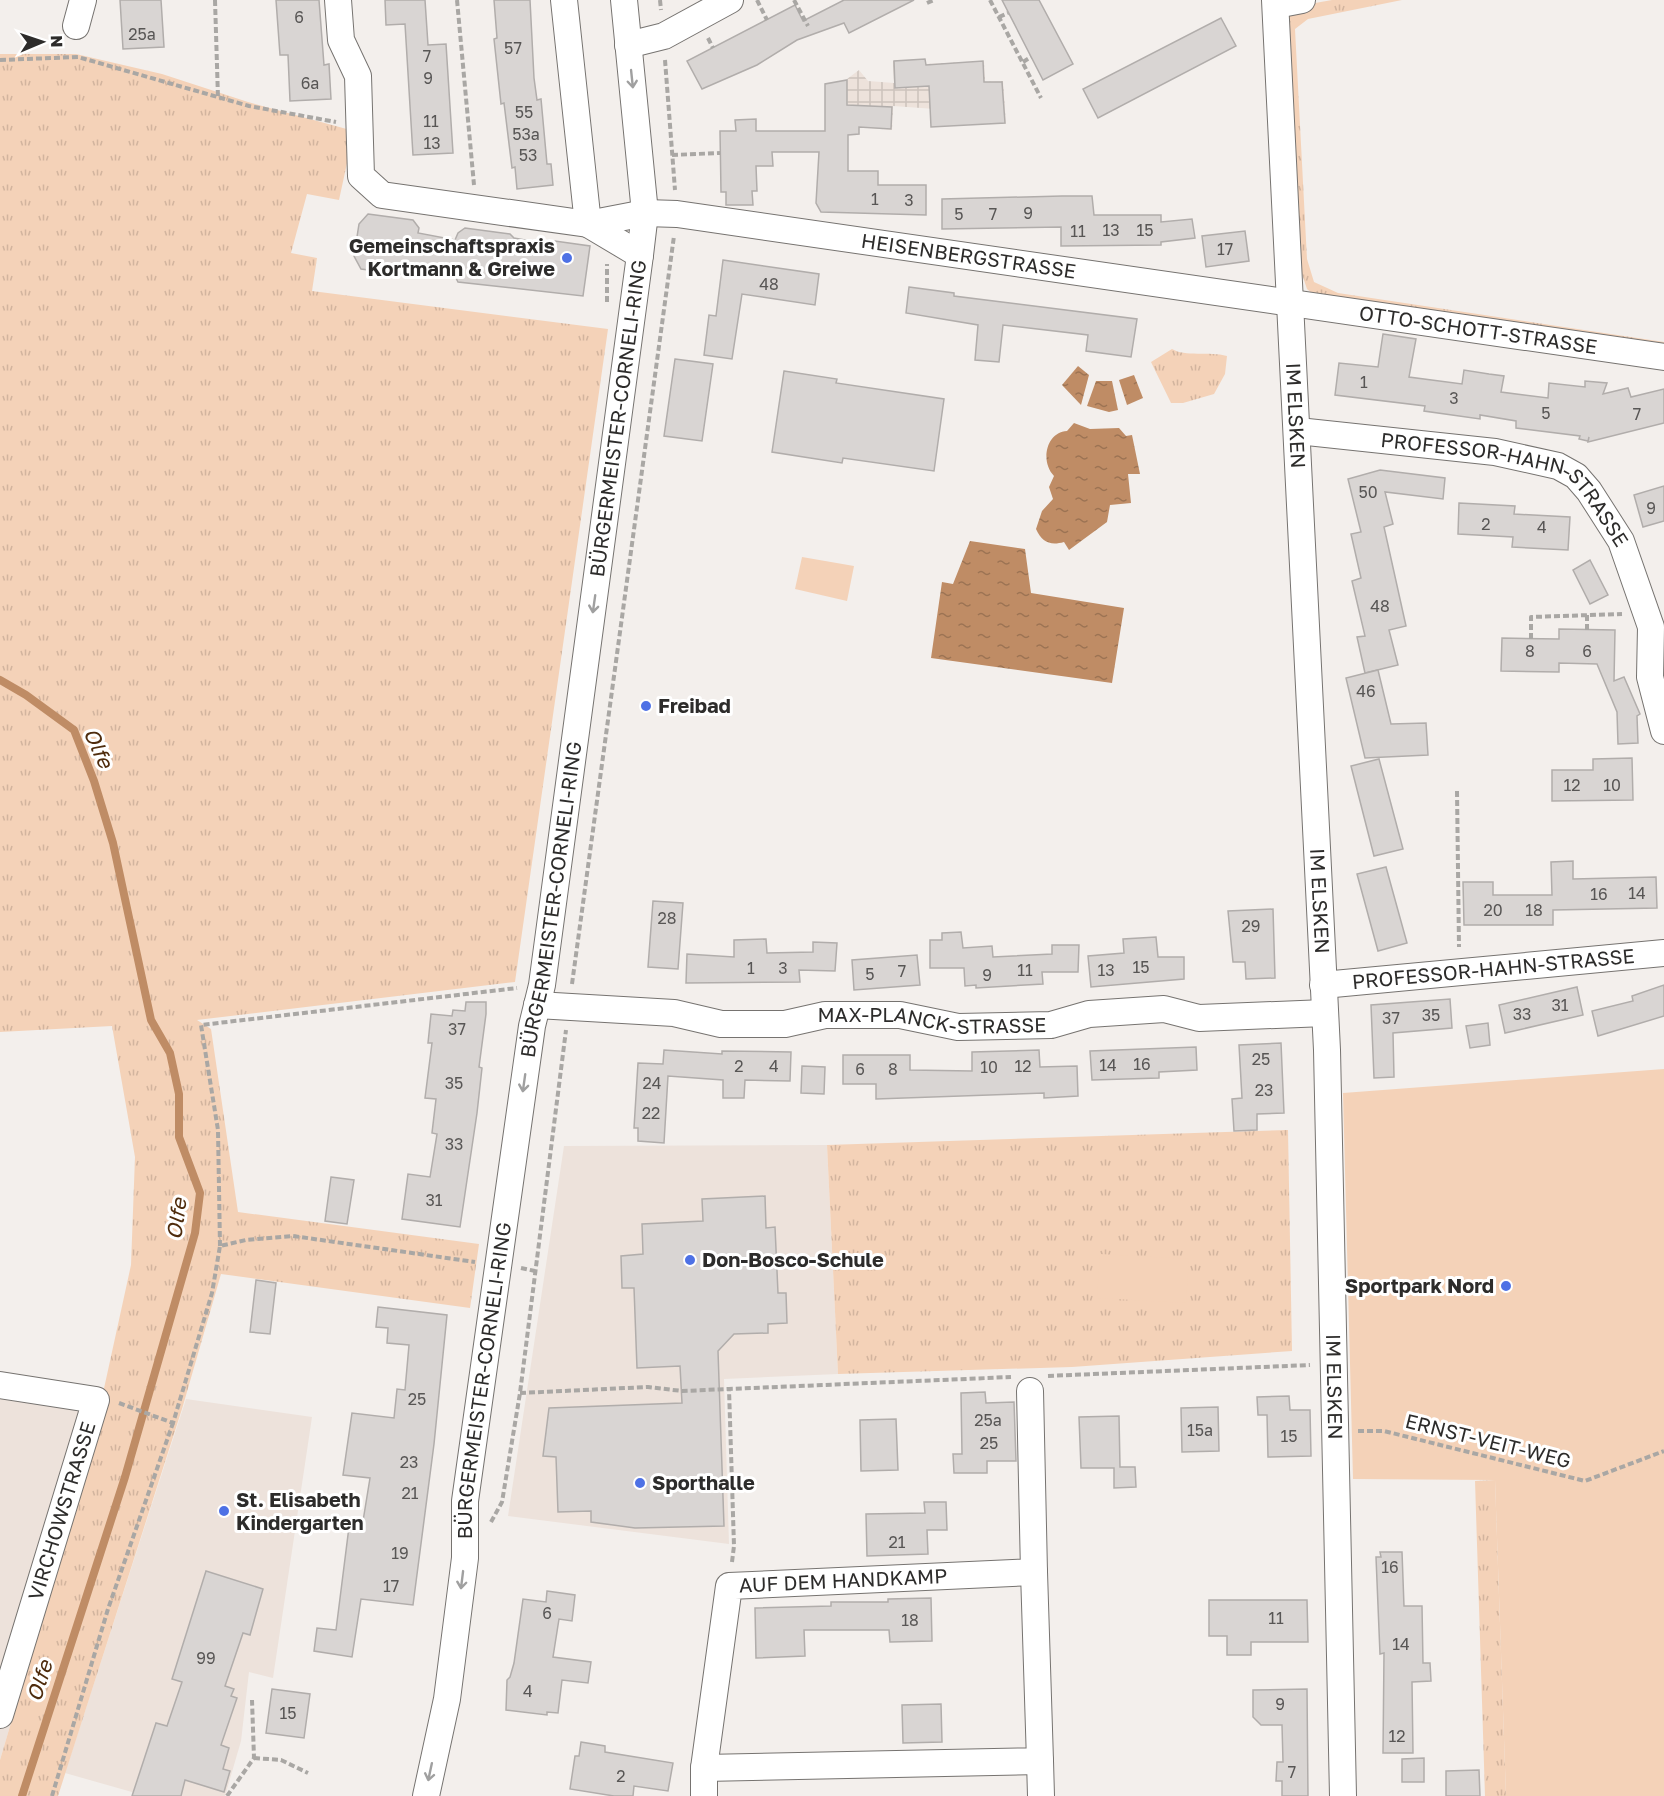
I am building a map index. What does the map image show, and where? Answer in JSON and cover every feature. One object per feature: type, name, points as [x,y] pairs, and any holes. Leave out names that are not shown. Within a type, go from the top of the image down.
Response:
[{"type":"street","points":[[76,26],[83,0]]},
{"type":"street","points":[[338,0],[341,40],[358,76],[361,176],[382,195],[588,224],[640,255]]},
{"type":"street","points":[[564,0],[588,224]]},
{"type":"street","name":"BÜRGERMEISTER-CORNELI-RING","points":[[426,1796],[447,1699],[465,1558],[465,1501],[540,995],[645,213],[624,0]]},
{"type":"street","points":[[628,45],[664,36],[730,0]]},
{"type":"street","name":"IM ELSKEN","points":[[1302,0],[1275,3],[1298,431],[1325,1013],[1335,1364],[1343,1796]]},
{"type":"street","name":"HEISENBERGSTRASSE","points":[[588,224],[645,213],[677,214],[1291,301]]},
{"type":"street","name":"OTTO-SCHOTT-STRASSE","points":[[1291,301],[1664,357]]},
{"type":"street","name":"PROFESSOR-HAHN-STRASSE","points":[[1298,431],[1495,452],[1558,466],[1576,476],[1589,491],[1621,541],[1651,627],[1650,677],[1664,731]]},
{"type":"street","name":"PROFESSOR-HAHN-STRASSE","points":[[1323,985],[1664,953]]},
{"type":"street","name":"MAX-PLANCK-STRASSE","points":[[540,995],[674,1013],[721,1024],[785,1024],[825,1015],[900,1015],[958,1027],[1051,1025],[1089,1014],[1164,1009],[1198,1018],[1325,1013]]},
{"type":"street","points":[[1027,1382],[1041,1796]]},
{"type":"street","name":"VIRCHOWSTRASSE","points":[[0,1385],[96,1400],[0,1715]]},
{"type":"street","name":"AUF DEM HANDKAMP","points":[[704,1796],[704,1768],[729,1586],[1034,1572]]},
{"type":"street","points":[[704,1768],[1040,1761]]},
{"type":"path","points":[[215,0],[218,98]]},
{"type":"path","points":[[457,0],[476,210]]},
{"type":"path","points":[[758,0],[767,20]]},
{"type":"path","points":[[794,0],[808,26]]},
{"type":"path","points":[[927,3],[934,0]]},
{"type":"path","points":[[990,0],[1041,98]]},
{"type":"path","points":[[999,17],[1008,13]]},
{"type":"path","points":[[0,60],[78,57],[249,106],[360,128]]},
{"type":"path","points":[[1023,62],[1031,57]]},
{"type":"path","points":[[672,155],[720,153]]},
{"type":"path","points":[[607,262],[607,308]]},
{"type":"path","points":[[1587,614],[1587,630]]},
{"type":"path","points":[[1531,639],[1531,617],[1646,614]]},
{"type":"path","points":[[1457,791],[1459,972]]},
{"type":"path","points":[[52,1796],[108,1609],[172,1423],[212,1293],[220,1246],[218,1130],[201,1025],[540,995]]},
{"type":"path","points":[[220,1246],[292,1236],[535,1270]]},
{"type":"path","points":[[519,1393],[648,1387],[682,1391],[1027,1382],[1335,1364]]},
{"type":"path","points":[[729,1389],[734,1546],[729,1586]]},
{"type":"path","points":[[127,1405],[172,1423]]},
{"type":"path","name":"ERNST-VEIT-WEG","points":[[1335,1432],[1384,1431],[1585,1481],[1664,1451]]},
{"type":"path","points":[[227,1796],[254,1758],[252,1700]]},
{"type":"path","points":[[254,1758],[281,1760],[308,1773]]},
{"type":"shaded area","points":[[926,59],[926,64],[984,61],[985,82],[1003,81],[1006,124],[936,123],[935,109],[893,106],[892,130],[848,126],[847,79],[859,70],[868,81],[894,83],[893,61]]},
{"type":"shaded area","name":"Don-Bosco-Schule","points":[[827,1145],[838,1374],[724,1379],[729,1544],[508,1516],[564,1146]]},
{"type":"shaded area","points":[[0,1391],[104,1408],[0,1760]]},
{"type":"shaded area","name":"St. Elisabeth Kindergarten","points":[[186,1399],[312,1417],[273,1678],[249,1672],[241,1741],[225,1796],[146,1796],[65,1773]]},
{"type":"green space","points":[[1332,0],[1402,0],[1308,19],[1295,29],[1307,259],[1314,282],[1338,293],[1664,342],[1664,349],[1314,295],[1307,289],[1302,274],[1287,18],[1304,5]]},
{"type":"green space","points":[[0,54],[76,54],[162,74],[248,102],[354,131],[339,200],[307,194],[291,253],[317,258],[312,291],[608,329],[515,982],[197,1020],[211,1029],[238,1212],[479,1244],[470,1308],[221,1274],[182,1409],[58,1796],[0,1796],[0,1760],[104,1408],[103,1393],[131,1265],[135,1157],[112,1026],[0,1032]]},
{"type":"green space","points":[[1172,349],[1184,353],[1227,356],[1225,374],[1214,394],[1183,403],[1171,403],[1151,362]]},
{"type":"green space","points":[[802,557],[854,566],[847,601],[795,589]]},
{"type":"green space","name":"Sportpark Nord","points":[[1664,1069],[1664,1796],[1506,1796],[1495,1480],[1353,1479],[1343,1093]]},
{"type":"green space","points":[[1288,1130],[1292,1351],[1072,1367],[838,1374],[827,1145]]},
{"type":"green space","points":[[1100,1254],[1189,1259],[1186,1303],[1097,1298]]},
{"type":"green space","points":[[1495,1480],[1506,1796],[1485,1796],[1475,1481]]},
{"type":"water","points":[[1078,366],[1089,375],[1081,405],[1062,385]]},
{"type":"water","points":[[1134,375],[1143,398],[1127,405],[1119,380]]},
{"type":"water","points":[[1096,381],[1112,381],[1118,410],[1109,412],[1087,406]]},
{"type":"water","points":[[1074,423],[1090,429],[1119,428],[1126,436],[1132,435],[1140,474],[1128,474],[1131,503],[1110,505],[1107,522],[1069,550],[1064,542],[1051,543],[1044,540],[1036,529],[1042,511],[1053,499],[1049,487],[1054,476],[1047,463],[1047,449],[1054,436],[1067,431]]},
{"type":"water","points":[[970,541],[1025,549],[1031,593],[1124,608],[1112,683],[931,658],[942,582],[953,584]]},
{"type":"building","points":[[120,0],[161,0],[164,47],[123,49]]},
{"type":"building","points":[[276,0],[319,0],[324,65],[329,64],[331,99],[290,101],[288,55],[280,55]]},
{"type":"building","points":[[385,0],[425,0],[428,45],[446,44],[453,153],[413,155],[405,24],[386,25]]},
{"type":"building","points":[[494,0],[530,0],[534,78],[537,100],[541,99],[547,164],[551,164],[553,185],[517,189],[515,167],[512,168],[504,103],[501,104],[494,39],[497,38]]},
{"type":"building","points":[[844,0],[914,0],[849,33],[844,23],[797,40],[757,65],[702,89],[687,61],[795,5],[803,21]]},
{"type":"building","points":[[1002,0],[1039,0],[1073,64],[1043,80]]},
{"type":"building","points":[[1221,18],[1236,46],[1098,118],[1083,89]]},
{"type":"building","points":[[925,59],[926,65],[983,61],[984,82],[1002,82],[1005,123],[931,127],[929,86],[895,88],[894,61]]},
{"type":"building","points":[[847,80],[847,105],[892,107],[891,129],[859,127],[859,134],[848,135],[848,171],[878,171],[878,185],[926,185],[926,215],[821,212],[816,203],[819,152],[772,152],[773,166],[756,166],[757,191],[752,191],[753,205],[726,205],[726,192],[721,192],[720,131],[736,131],[735,120],[756,119],[756,131],[825,131],[825,84]]},
{"type":"building","points":[[1092,196],[1094,215],[1161,215],[1161,222],[1192,219],[1195,238],[1161,242],[1161,245],[1061,246],[1061,227],[942,229],[942,199]]},
{"type":"building","points":[[368,214],[413,220],[419,228],[418,233],[455,240],[458,233],[465,228],[510,234],[514,238],[547,244],[548,240],[590,246],[583,296],[458,282],[451,268],[413,265],[413,269],[406,275],[361,269],[354,256],[359,224]]},
{"type":"building","points":[[1245,231],[1249,261],[1206,267],[1202,236]]},
{"type":"building","points":[[723,260],[819,274],[815,305],[742,294],[732,359],[704,355],[709,315],[716,316]]},
{"type":"building","points":[[909,287],[954,293],[954,296],[1137,319],[1131,357],[1086,351],[1088,335],[1003,325],[999,362],[975,360],[978,325],[906,313]]},
{"type":"building","points":[[1383,334],[1416,339],[1409,377],[1462,384],[1464,370],[1504,376],[1501,392],[1548,398],[1549,383],[1585,387],[1585,381],[1607,383],[1603,394],[1628,388],[1631,397],[1664,389],[1664,423],[1588,442],[1589,437],[1588,441],[1579,439],[1580,436],[1516,428],[1516,421],[1480,415],[1480,419],[1424,411],[1425,406],[1335,395],[1339,363],[1378,367]]},
{"type":"building","points":[[675,359],[713,364],[702,441],[664,436]]},
{"type":"building","points":[[784,371],[837,379],[836,383],[944,399],[934,471],[843,458],[842,463],[772,452]]},
{"type":"building","points":[[1380,470],[1445,478],[1443,499],[1385,492],[1393,524],[1384,527],[1406,626],[1389,630],[1398,665],[1365,673],[1357,637],[1365,636],[1352,581],[1361,578],[1351,534],[1361,532],[1348,479]]},
{"type":"building","points":[[1664,486],[1664,521],[1643,527],[1634,495]]},
{"type":"building","points":[[1459,503],[1515,506],[1514,514],[1570,517],[1568,550],[1512,547],[1513,537],[1458,534]]},
{"type":"building","points":[[1590,560],[1608,595],[1590,604],[1573,570]]},
{"type":"building","points":[[1559,629],[1615,630],[1614,681],[1624,677],[1640,714],[1637,716],[1638,743],[1618,744],[1617,712],[1597,664],[1559,663],[1559,672],[1501,671],[1502,638],[1559,639]]},
{"type":"building","points":[[1378,670],[1391,724],[1426,723],[1428,755],[1365,758],[1346,678]]},
{"type":"building","points":[[1632,758],[1633,800],[1552,801],[1552,770],[1593,770],[1593,759]]},
{"type":"building","points":[[1379,759],[1403,849],[1374,856],[1351,766]]},
{"type":"building","points":[[1573,861],[1573,879],[1656,877],[1657,908],[1553,910],[1553,925],[1464,925],[1463,882],[1493,882],[1493,895],[1552,895],[1551,862]]},
{"type":"building","points":[[1386,867],[1407,943],[1378,951],[1357,874]]},
{"type":"building","points":[[653,901],[683,903],[678,969],[648,967]]},
{"type":"building","points":[[1273,909],[1275,978],[1246,979],[1245,962],[1233,962],[1228,911]]},
{"type":"building","points":[[961,932],[963,948],[992,946],[993,957],[1052,954],[1052,945],[1079,945],[1078,972],[1042,972],[1043,984],[976,988],[976,985],[965,986],[964,968],[930,968],[930,940],[942,940],[942,933]]},
{"type":"building","points":[[1156,937],[1158,957],[1184,957],[1184,979],[1091,987],[1088,956],[1124,953],[1123,939]]},
{"type":"building","points":[[766,939],[767,953],[813,952],[813,942],[837,943],[835,971],[799,970],[800,982],[686,983],[687,954],[734,957],[734,940]]},
{"type":"building","points":[[917,955],[920,985],[854,990],[852,960]]},
{"type":"building","points":[[1664,985],[1664,1016],[1598,1036],[1592,1011],[1633,1001],[1632,996]]},
{"type":"building","points":[[1577,987],[1583,1015],[1505,1033],[1499,1005]]},
{"type":"building","points":[[1450,999],[1452,1028],[1393,1033],[1394,1077],[1374,1078],[1371,1005]]},
{"type":"building","points":[[466,1002],[486,1002],[486,1014],[479,1067],[482,1068],[477,1113],[460,1227],[402,1219],[408,1174],[430,1177],[437,1134],[432,1133],[436,1099],[425,1098],[432,1043],[428,1043],[431,1014],[452,1016],[453,1010],[465,1011]]},
{"type":"building","points":[[1488,1023],[1490,1045],[1470,1048],[1466,1026]]},
{"type":"building","points":[[1281,1043],[1284,1113],[1257,1114],[1257,1130],[1234,1131],[1232,1099],[1242,1098],[1239,1045]]},
{"type":"building","points":[[1196,1047],[1197,1070],[1159,1072],[1159,1078],[1092,1080],[1090,1051]]},
{"type":"building","points":[[664,1050],[722,1054],[722,1051],[791,1052],[790,1081],[745,1080],[744,1098],[723,1098],[723,1080],[668,1076],[664,1143],[638,1141],[638,1128],[634,1128],[638,1063],[663,1064]]},
{"type":"building","points":[[1039,1050],[1040,1067],[1077,1066],[1078,1096],[1044,1098],[1044,1093],[876,1099],[876,1084],[843,1084],[843,1055],[910,1055],[910,1070],[972,1071],[972,1052]]},
{"type":"building","points":[[802,1066],[825,1067],[824,1094],[801,1093]]},
{"type":"building","points":[[331,1177],[354,1180],[347,1224],[325,1221]]},
{"type":"building","points":[[765,1196],[766,1228],[775,1227],[778,1293],[786,1293],[787,1323],[768,1324],[768,1333],[734,1334],[718,1351],[724,1526],[635,1528],[591,1522],[591,1511],[558,1512],[556,1457],[543,1456],[549,1408],[682,1403],[680,1366],[637,1368],[634,1288],[622,1288],[621,1256],[643,1254],[642,1224],[703,1221],[702,1199]]},
{"type":"building","points":[[256,1280],[276,1283],[270,1334],[250,1332]]},
{"type":"building","points":[[378,1307],[447,1315],[434,1444],[413,1605],[361,1599],[352,1657],[314,1651],[317,1628],[336,1630],[350,1519],[363,1521],[370,1478],[343,1475],[352,1413],[394,1418],[397,1389],[405,1390],[409,1345],[387,1343],[388,1328],[376,1327]]},
{"type":"building","points":[[985,1392],[986,1403],[1014,1402],[1016,1461],[987,1461],[987,1473],[954,1473],[953,1454],[962,1454],[961,1393]]},
{"type":"building","points":[[1289,1396],[1290,1410],[1310,1410],[1311,1456],[1268,1457],[1267,1415],[1258,1415],[1257,1397]]},
{"type":"building","points":[[1218,1407],[1219,1451],[1182,1452],[1181,1408]]},
{"type":"building","points":[[1119,1416],[1120,1467],[1135,1467],[1136,1487],[1114,1488],[1114,1468],[1081,1468],[1079,1417]]},
{"type":"building","points":[[896,1419],[898,1470],[861,1471],[860,1420]]},
{"type":"building","points":[[924,1502],[946,1502],[947,1530],[927,1530],[928,1554],[867,1556],[866,1514],[925,1513]]},
{"type":"building","points":[[1380,1552],[1402,1552],[1404,1606],[1422,1606],[1423,1663],[1430,1663],[1431,1681],[1412,1682],[1413,1753],[1383,1753],[1384,1653],[1380,1654],[1376,1557],[1381,1557]]},
{"type":"building","points":[[206,1571],[263,1589],[250,1635],[243,1633],[225,1686],[234,1689],[231,1696],[237,1698],[221,1745],[229,1748],[223,1769],[230,1771],[224,1792],[185,1780],[181,1796],[132,1796],[156,1723],[167,1726],[182,1682],[172,1679]]},
{"type":"building","points":[[547,1591],[575,1595],[572,1621],[559,1619],[553,1657],[591,1662],[588,1683],[562,1680],[558,1713],[547,1712],[547,1715],[506,1710],[507,1680],[514,1663],[523,1599],[546,1602]]},
{"type":"building","points":[[931,1598],[932,1641],[890,1642],[889,1630],[804,1630],[805,1656],[756,1658],[755,1608],[831,1606],[831,1602],[888,1602],[888,1599]]},
{"type":"building","points":[[1209,1600],[1307,1600],[1308,1642],[1251,1642],[1251,1655],[1227,1655],[1227,1636],[1209,1636]]},
{"type":"building","points":[[272,1689],[310,1694],[304,1738],[266,1733]]},
{"type":"building","points":[[1307,1689],[1308,1796],[1282,1796],[1282,1781],[1276,1781],[1277,1762],[1283,1762],[1282,1725],[1261,1725],[1253,1717],[1253,1690]]},
{"type":"building","points":[[941,1704],[942,1742],[903,1743],[902,1705]]},
{"type":"building","points":[[581,1742],[605,1746],[605,1752],[673,1763],[668,1791],[634,1786],[633,1796],[614,1796],[570,1789],[575,1756],[579,1756]]},
{"type":"building","points":[[1424,1758],[1424,1782],[1402,1782],[1402,1759]]},
{"type":"building","points":[[1479,1770],[1480,1796],[1446,1796],[1446,1771]]},
{"type":"waterway","name":"Olfe","points":[[0,680],[26,695],[74,730],[94,781],[113,843],[151,1020],[170,1053],[179,1094],[179,1137],[200,1193],[195,1233],[125,1477],[22,1796]]},
{"type":"place","name":"Gemeinschaftspraxis Kortmann & Greiwe","points":[[567,258]]},
{"type":"place","name":"Freibad","points":[[646,706]]},
{"type":"place","name":"Don-Bosco-Schule","points":[[690,1260]]},
{"type":"place","name":"Sportpark Nord","points":[[1506,1286]]},
{"type":"place","name":"Sporthalle","points":[[640,1483]]},
{"type":"place","name":"St. Elisabeth Kindergarten","points":[[224,1511]]}]
